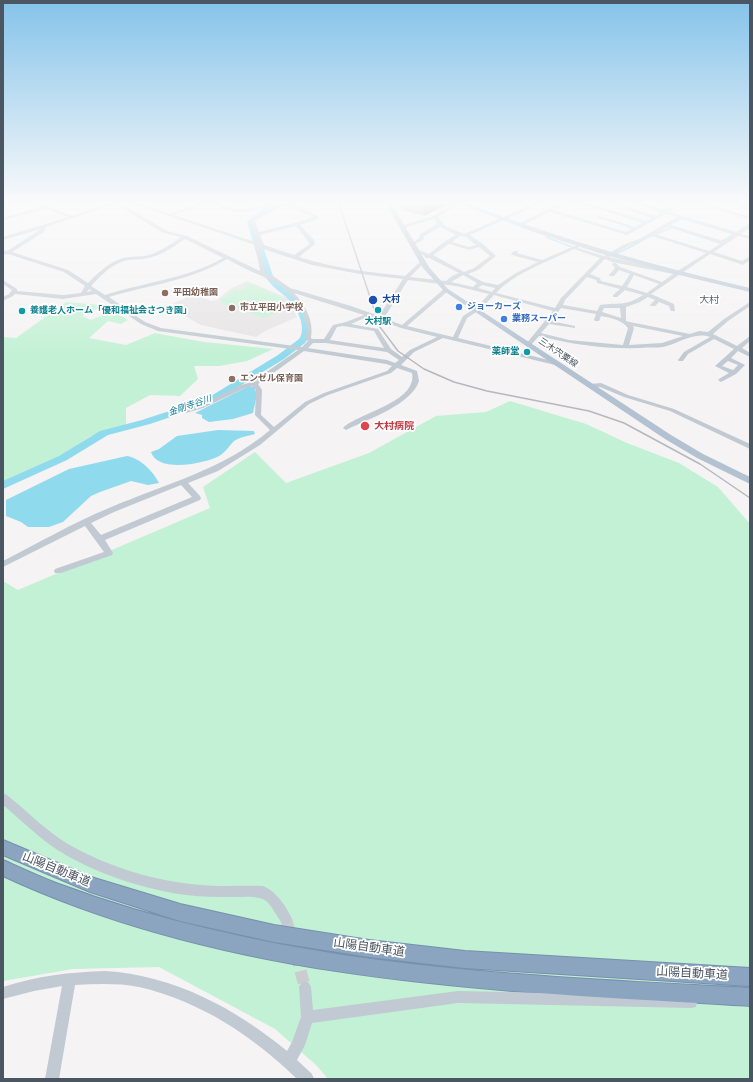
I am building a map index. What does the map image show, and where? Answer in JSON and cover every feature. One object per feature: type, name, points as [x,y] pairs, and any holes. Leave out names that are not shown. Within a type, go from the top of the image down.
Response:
[{"type":"highway","name":"山陽自動車道","points":[[3,847],[37,864],[108,891],[191,915],[288,936],[386,951],[482,961],[750,977]]},
{"type":"highway","name":"山陽自動車道","points":[[3,868],[26,879],[98,906],[184,932],[287,954],[385,970],[483,980],[750,997]]},
{"type":"main road","name":"三木宍粟線","points":[[418,254],[444,285],[475,311],[554,364],[683,446],[750,481]]},
{"type":"main road","points":[[605,254],[677,274],[750,290]]},
{"type":"street","points":[[9,254],[66,271],[88,284],[104,297],[143,323],[160,330],[303,348],[400,363]]},
{"type":"street","points":[[83,294],[88,284],[104,273],[106,268],[120,261],[154,254]]},
{"type":"street","points":[[219,254],[263,275],[270,276],[299,301],[308,321],[310,335],[308,339],[311,341]]},
{"type":"street","points":[[261,254],[263,275]]},
{"type":"street","points":[[284,254],[332,267],[474,289],[491,295],[558,308],[598,313],[624,320],[630,324],[691,336]]},
{"type":"street","points":[[294,258],[299,254]]},
{"type":"street","points":[[427,254],[481,283],[499,287]]},
{"type":"street","points":[[403,327],[451,278],[464,274],[480,266],[484,261],[492,256],[490,254]]},
{"type":"street","points":[[516,254],[542,262]]},
{"type":"street","points":[[454,340],[463,321],[499,287],[518,274],[558,254]]},
{"type":"street","points":[[597,254],[605,258],[613,257],[616,254]]},
{"type":"street","points":[[597,320],[598,313],[602,306],[623,306],[638,302],[704,254]]},
{"type":"street","points":[[716,254],[740,262],[750,258]]},
{"type":"street","points":[[381,318],[406,278],[422,261],[430,256]]},
{"type":"street","points":[[613,257],[618,268],[664,284]]},
{"type":"street","points":[[104,297],[124,290],[217,265],[226,258]]},
{"type":"street","points":[[518,355],[548,322],[563,299],[605,258]]},
{"type":"street","points":[[612,275],[618,268]]},
{"type":"street","points":[[615,296],[623,289],[633,274]]},
{"type":"street","points":[[587,275],[598,279],[599,282],[623,289],[649,294],[672,306],[673,310]]},
{"type":"street","points":[[3,282],[15,290],[14,292]]},
{"type":"street","points":[[474,289],[481,283]]},
{"type":"street","points":[[285,288],[381,318],[403,327],[554,364]]},
{"type":"street","points":[[3,299],[14,292],[63,297],[98,292]]},
{"type":"street","points":[[299,301],[309,295]]},
{"type":"street","points":[[653,305],[658,300]]},
{"type":"street","points":[[681,360],[686,353],[711,335],[726,320],[750,304]]},
{"type":"street","points":[[623,306],[624,320]]},
{"type":"street","points":[[326,341],[335,326],[368,314]]},
{"type":"street","points":[[548,322],[573,327]]},
{"type":"street","points":[[343,324],[376,330],[389,350],[400,363],[415,372],[417,380],[407,395],[397,402],[346,428]]},
{"type":"street","points":[[626,346],[631,328],[630,324]]},
{"type":"street","points":[[538,334],[585,345],[652,347],[699,333],[711,335],[750,354]]},
{"type":"street","points":[[3,564],[111,510],[215,469],[240,456],[258,444],[307,403],[326,394],[389,372],[412,351],[441,337]]},
{"type":"street","points":[[734,373],[718,366],[750,338]]},
{"type":"street","points":[[186,411],[201,407],[243,386],[254,384],[311,341],[326,341],[389,350]]},
{"type":"street","points":[[721,380],[734,373],[742,365],[727,358]]},
{"type":"street","points":[[254,384],[260,390],[258,415],[274,430]]},
{"type":"street","points":[[590,386],[601,385],[626,396],[672,410],[750,447]]},
{"type":"street","points":[[100,540],[197,498],[183,482]]},
{"type":"street","points":[[58,571],[109,553],[86,522]]},
{"type":"street","points":[[3,798],[64,848],[94,863],[121,874],[159,884],[201,891],[263,892],[277,904],[286,919]]},
{"type":"street","points":[[3,994],[22,987],[70,979],[137,981],[170,990],[211,1008],[250,1031],[289,1060],[308,1079]]},
{"type":"street","points":[[52,1079],[70,979]]},
{"type":"street","points":[[289,1060],[298,1045],[307,1017],[305,987]]},
{"type":"street","points":[[307,1017],[458,997],[750,1004]]},
{"type":"shaded area","name":"市立平田小学校","points":[[247,281],[290,299],[297,317],[265,331],[256,337],[201,325],[167,306],[195,294],[211,301],[217,300],[230,289]]},
{"type":"green space","points":[[250,283],[283,298],[287,309],[264,318],[223,304],[221,300],[235,289],[239,291],[246,287],[244,285]]},
{"type":"green space","points":[[66,302],[104,305],[82,316],[91,320],[113,311],[128,320],[121,324],[108,321],[89,338],[126,345],[155,333],[204,342],[273,349],[247,361],[219,366],[194,366],[198,379],[180,396],[150,395],[126,408],[126,425],[91,436],[60,457],[3,482],[3,337],[16,338]]},
{"type":"green space","points":[[510,401],[586,424],[627,443],[679,463],[718,487],[750,524],[750,1079],[328,1079],[316,1065],[275,1029],[159,967],[73,969],[3,981],[3,581],[18,590],[210,508],[203,487],[255,452],[286,483],[369,453],[436,416],[486,412]]},
{"type":"water","points":[[249,386],[254,387],[257,394],[253,413],[233,419],[209,422],[202,418],[202,415],[195,413]]},
{"type":"water","points":[[218,430],[254,431],[255,434],[234,441],[219,456],[203,462],[192,464],[171,465],[162,463],[155,459],[151,452],[159,449],[177,436]]},
{"type":"water","points":[[127,456],[137,459],[146,466],[159,483],[148,485],[131,481],[100,492],[91,496],[63,522],[49,527],[28,527],[21,522],[6,516],[6,500],[69,469]]},
{"type":"waterway","name":"金剛寺谷川","points":[[3,485],[63,458],[90,440],[104,433],[146,422],[209,401],[281,357],[302,341],[306,336],[306,325],[301,310],[293,298],[269,277],[262,254]]},
{"type":"tunnel","points":[[286,919],[305,987]]},
{"type":"railway","points":[[356,254],[380,327],[398,351],[424,369],[454,382],[487,391],[589,411],[624,423],[700,464],[750,498]]},
{"type":"place","name":"平田幼稚園","points":[[165,293]]},
{"type":"place","name":"大村","points":[[373,300]]},
{"type":"place","name":"ジョーカーズ","points":[[459,307]]},
{"type":"place","name":"市立平田小学校","points":[[232,308]]},
{"type":"place","name":"大村駅","points":[[378,310]]},
{"type":"place","name":"養護老人ホーム「優和福祉会さつき園」","points":[[22,311]]},
{"type":"place","name":"業務スーパー","points":[[504,319]]},
{"type":"place","name":"薬師堂","points":[[527,352]]},
{"type":"place","name":"エンゼル保育園","points":[[232,379]]},
{"type":"place","name":"大村病院","points":[[365,426]]},
{"type":"district","name":"大村","points":[[709,300]]}]
